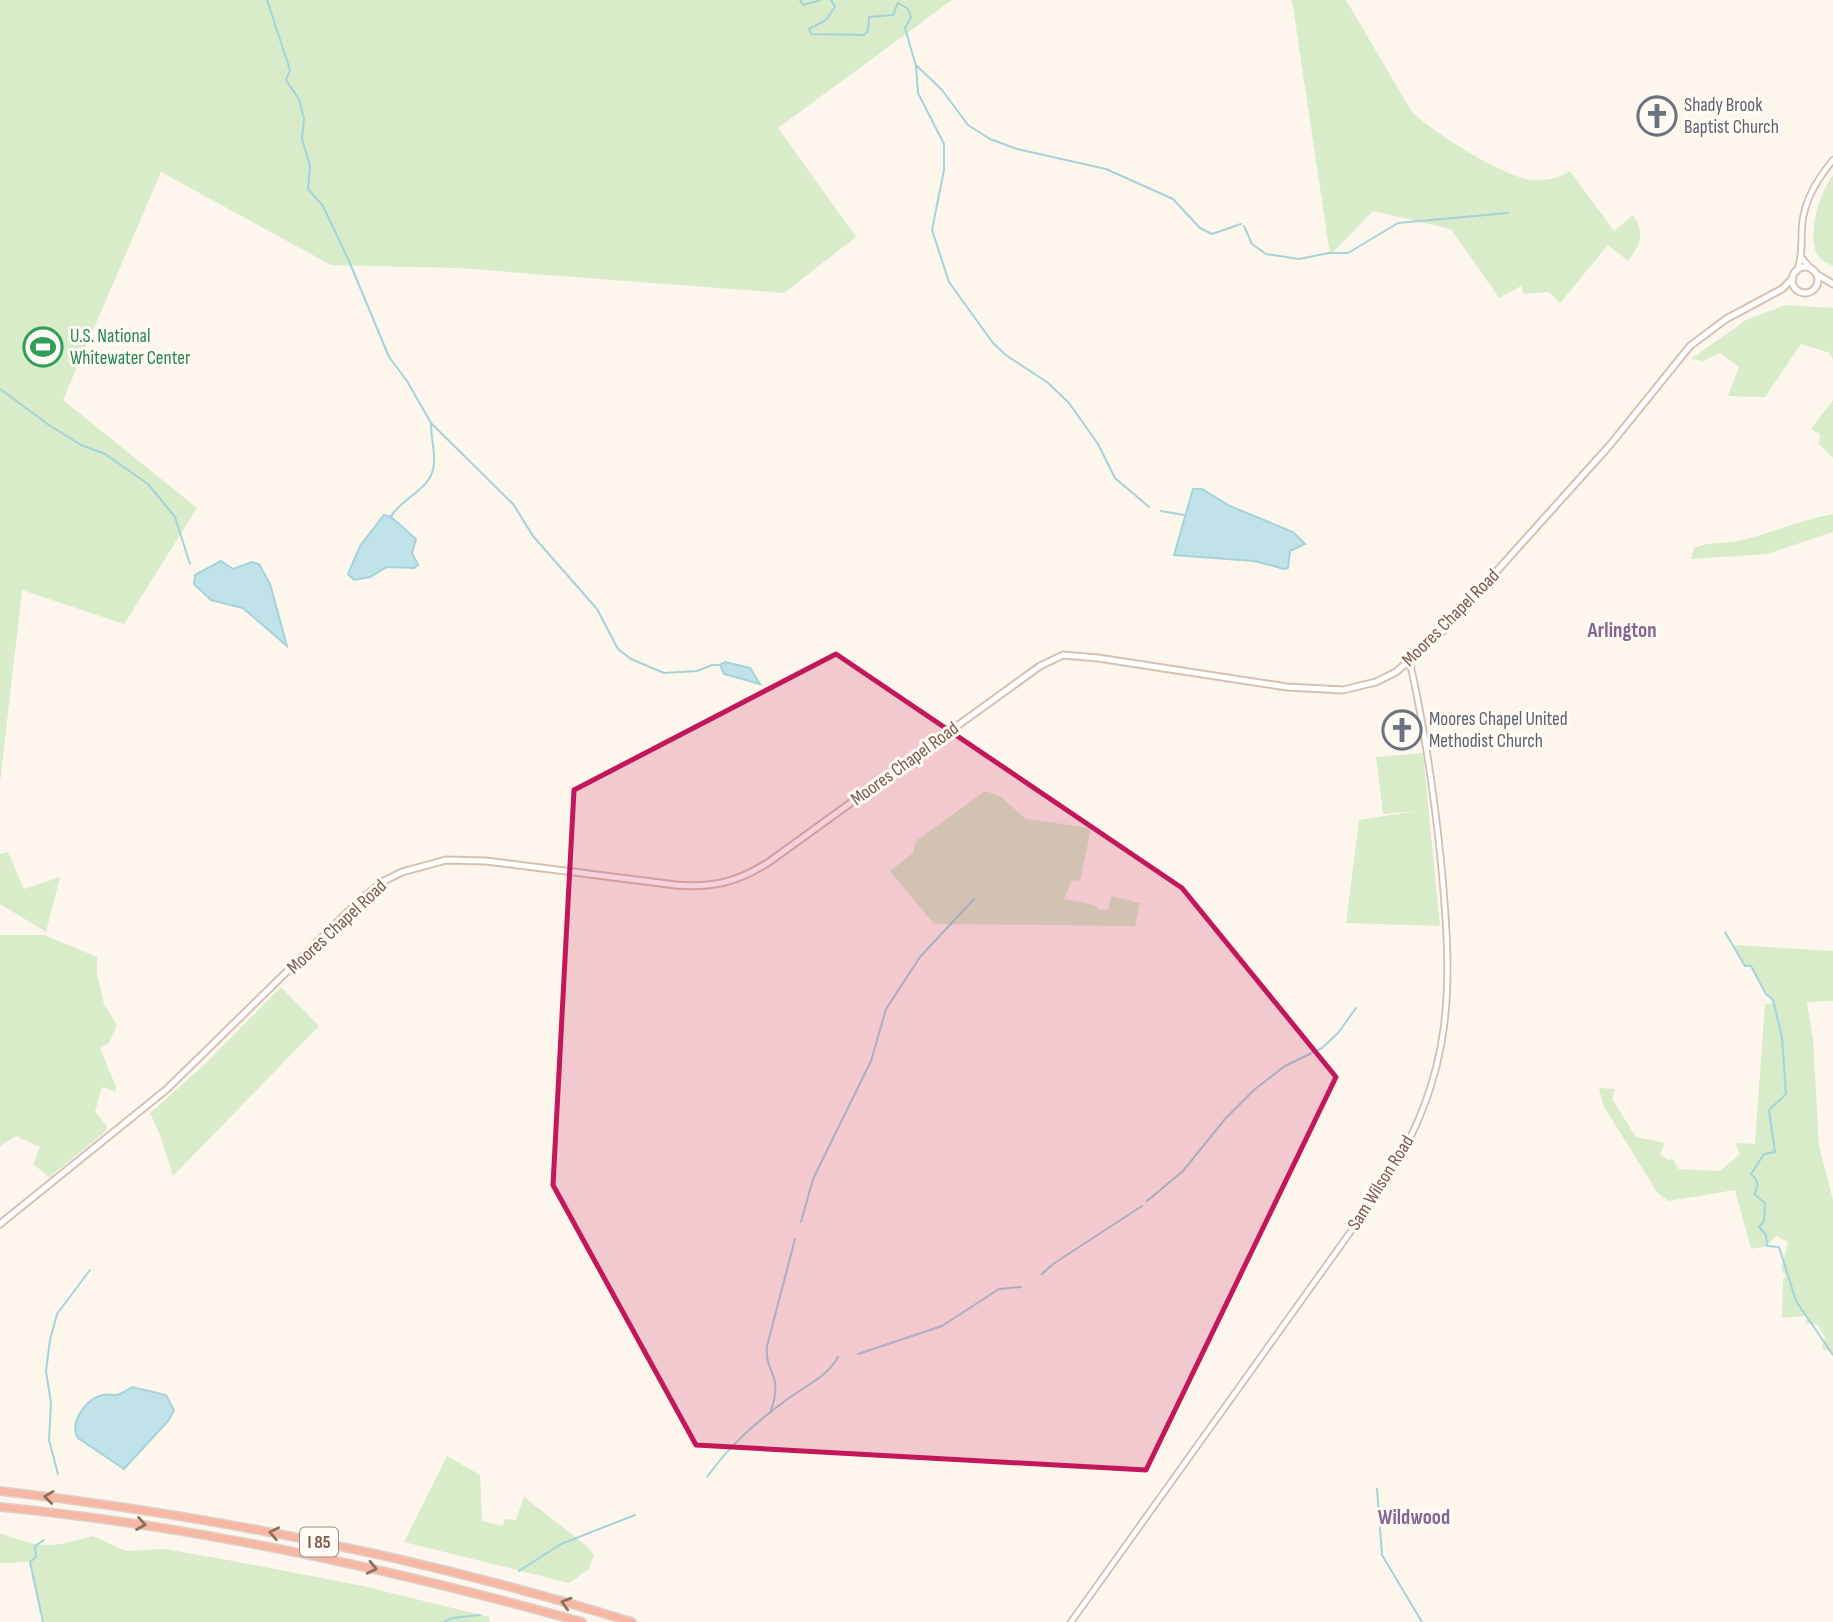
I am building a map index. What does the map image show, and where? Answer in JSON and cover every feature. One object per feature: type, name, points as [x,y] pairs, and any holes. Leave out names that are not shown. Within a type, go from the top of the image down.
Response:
[{"type":"highway","name":"I 85","points":[[0,1491],[190,1518],[341,1546],[494,1583],[632,1622]]},
{"type":"highway","name":"I 85","points":[[0,1507],[167,1528],[281,1549],[425,1580],[582,1622]]},
{"type":"main road","points":[[1799,292],[1794,286],[1793,278],[1797,271],[1804,268],[1833,284]]},
{"type":"main road","points":[[1814,272],[1818,281],[1815,289]]},
{"type":"main road","name":"Moores Chapel Road","points":[[0,1224],[167,1089],[358,902],[402,872],[435,862],[476,860],[676,885],[726,884],[769,862],[1057,657],[1076,655],[1330,691],[1376,682],[1410,663],[1442,632],[1600,457],[1690,346],[1726,319],[1782,289],[1793,278]]},
{"type":"main road","points":[[1782,289],[1807,293],[1833,284]]},
{"type":"street","points":[[1797,271],[1801,256],[1804,210],[1816,181],[1833,160]]},
{"type":"street","points":[[1801,256],[1814,272]]},
{"type":"street","name":"Sam Wilson Road","points":[[1071,1622],[1384,1185],[1405,1150],[1428,1095],[1447,1013],[1448,942],[1429,751],[1410,663]]},
{"type":"highlighted area","points":[[836,654],[1182,888],[1336,1077],[1146,1470],[696,1445],[553,1185],[574,790]]},
{"type":"green space","name":"U.S. National Whitewater Center","points":[[0,0],[952,0],[778,128],[856,237],[784,293],[457,268],[331,265],[161,172],[63,400],[197,508],[124,624],[22,590],[0,783]]},
{"type":"green space","points":[[1292,0],[1346,0],[1412,112],[1452,142],[1488,163],[1521,177],[1548,179],[1570,171],[1614,231],[1633,215],[1639,228],[1640,239],[1628,261],[1608,245],[1560,303],[1549,292],[1524,294],[1521,286],[1499,298],[1451,229],[1373,211],[1330,255]]},
{"type":"green space","points":[[1833,175],[1833,266],[1817,255],[1813,233],[1820,201]]},
{"type":"green space","points":[[1786,305],[1833,308],[1833,360],[1830,353],[1801,344],[1765,397],[1728,396],[1739,367],[1720,353],[1703,361],[1691,359],[1746,320]]},
{"type":"green space","points":[[1833,400],[1833,458],[1819,444],[1820,434],[1811,429]]},
{"type":"green space","points":[[1833,514],[1833,532],[1767,554],[1691,559],[1694,548],[1700,546],[1743,540]]},
{"type":"green space","points":[[1423,753],[1440,926],[1346,923],[1359,820],[1416,811],[1383,814],[1376,757]]},
{"type":"green space","points":[[985,791],[1000,796],[1026,819],[1091,828],[1080,881],[1072,880],[1064,899],[1094,905],[1100,910],[1108,909],[1111,896],[1140,903],[1135,926],[934,924],[890,871],[913,853],[916,841]]},
{"type":"green space","points":[[8,852],[24,889],[60,877],[46,932],[0,904],[0,854]]},
{"type":"green space","points":[[0,935],[44,935],[97,957],[97,974],[104,1004],[117,1025],[109,1043],[100,1048],[116,1087],[115,1092],[102,1087],[95,1112],[107,1126],[105,1132],[49,1177],[33,1164],[40,1147],[16,1136],[0,1146]]},
{"type":"green space","points":[[1734,945],[1833,951],[1833,1001],[1807,1002],[1813,1040],[1819,1146],[1833,1200],[1833,1353],[1822,1348],[1825,1337],[1818,1325],[1806,1323],[1806,1316],[1782,1318],[1783,1279],[1786,1276],[1781,1269],[1788,1242],[1776,1236],[1767,1246],[1751,1249],[1735,1190],[1668,1201],[1657,1192],[1603,1105],[1599,1088],[1615,1089],[1612,1099],[1636,1137],[1665,1143],[1660,1154],[1668,1160],[1673,1159],[1678,1169],[1720,1171],[1740,1154],[1735,1143],[1755,1144],[1765,1004],[1773,1003],[1751,966],[1745,966]]},
{"type":"green space","points":[[281,987],[319,1026],[173,1176],[150,1113],[204,1065]]},
{"type":"green space","points":[[447,1456],[480,1475],[482,1521],[503,1526],[505,1519],[516,1520],[524,1497],[587,1546],[594,1555],[589,1569],[569,1583],[404,1542]]},
{"type":"green space","points":[[0,1533],[26,1542],[46,1545],[93,1536],[126,1551],[165,1549],[233,1561],[363,1586],[489,1617],[490,1622],[43,1622],[30,1562],[0,1563]]},
{"type":"water","points":[[1193,489],[1202,489],[1230,506],[1293,532],[1305,544],[1290,551],[1288,568],[1284,569],[1254,561],[1174,555]]},
{"type":"water","points":[[384,515],[391,517],[416,539],[412,553],[418,565],[414,568],[387,567],[370,577],[354,580],[348,574],[360,546]]},
{"type":"water","points":[[221,561],[233,569],[252,562],[259,564],[270,584],[287,646],[243,608],[211,600],[194,584],[195,575]]},
{"type":"water","points":[[725,662],[750,668],[760,684],[724,674],[720,665]]},
{"type":"water","points":[[132,1387],[166,1395],[174,1410],[169,1420],[124,1469],[78,1438],[75,1426],[83,1408],[93,1399],[120,1394]]},
{"type":"waterway","points":[[267,0],[290,70],[286,80],[299,99],[304,119],[302,139],[310,166],[308,189],[323,206],[389,357],[407,381],[431,423],[513,504],[533,536],[597,609],[618,649],[631,659],[664,673],[697,671],[712,665],[721,665]]},
{"type":"waterway","points":[[800,0],[803,5],[821,0]]},
{"type":"waterway","points":[[831,0],[835,7],[826,20],[809,29],[811,34],[864,35],[868,31],[869,17],[893,15],[898,3],[908,9],[911,17],[905,28],[916,66],[918,93],[944,144],[944,170],[932,230],[949,282],[993,343],[1007,356],[1047,382],[1069,403],[1098,444],[1115,478],[1149,507]]},
{"type":"waterway","points":[[917,66],[942,90],[968,125],[990,139],[1017,149],[1106,169],[1173,199],[1200,228],[1212,234],[1241,224]]},
{"type":"waterway","points":[[1244,226],[1252,244],[1266,254],[1299,259],[1329,253],[1348,253],[1398,223],[1508,213]]},
{"type":"waterway","points":[[0,389],[49,425],[81,445],[105,454],[148,484],[175,517],[190,564]]},
{"type":"waterway","points":[[390,518],[395,510],[423,486],[432,472],[434,458],[431,424]]},
{"type":"waterway","points":[[1161,511],[1184,515]]},
{"type":"waterway","points":[[801,1222],[813,1179],[871,1061],[886,1009],[920,957],[974,899]]},
{"type":"waterway","points":[[1725,932],[1745,966],[1751,966],[1766,994],[1773,1000],[1782,1037],[1786,1094],[1769,1110],[1775,1152],[1764,1154],[1751,1174],[1757,1183],[1754,1194],[1765,1203],[1764,1221],[1759,1227],[1766,1235],[1767,1246],[1779,1247],[1796,1301],[1833,1355]]},
{"type":"waterway","points":[[1147,1201],[1183,1171],[1225,1119],[1255,1089],[1285,1066],[1322,1048],[1338,1033],[1356,1008]]},
{"type":"waterway","points":[[1042,1274],[1142,1206]]},
{"type":"waterway","points":[[770,1413],[775,1382],[768,1363],[767,1346],[795,1239]]},
{"type":"waterway","points":[[58,1474],[49,1440],[51,1403],[46,1371],[50,1340],[57,1314],[90,1270]]},
{"type":"waterway","points":[[858,1354],[942,1326],[999,1289],[1021,1287]]},
{"type":"waterway","points":[[707,1477],[745,1434],[822,1375],[838,1357]]},
{"type":"waterway","points":[[1377,1489],[1382,1555],[1422,1622]]},
{"type":"waterway","points":[[519,1571],[561,1544],[635,1515]]},
{"type":"waterway","points":[[43,1622],[30,1562],[36,1557],[35,1546],[44,1540]]},
{"type":"waterway","points":[[444,1622],[452,1618],[480,1615]]},
{"type":"place","name":"Shady Brook Baptist Church","points":[[1657,116]]},
{"type":"place","name":"U.S. National Whitewater Center","points":[[43,347]]},
{"type":"place","name":"Moores Chapel United Methodist Church","points":[[1402,730]]},
{"type":"district","name":"Arlington","points":[[1622,630]]},
{"type":"district","name":"Wildwood","points":[[1414,1517]]}]
